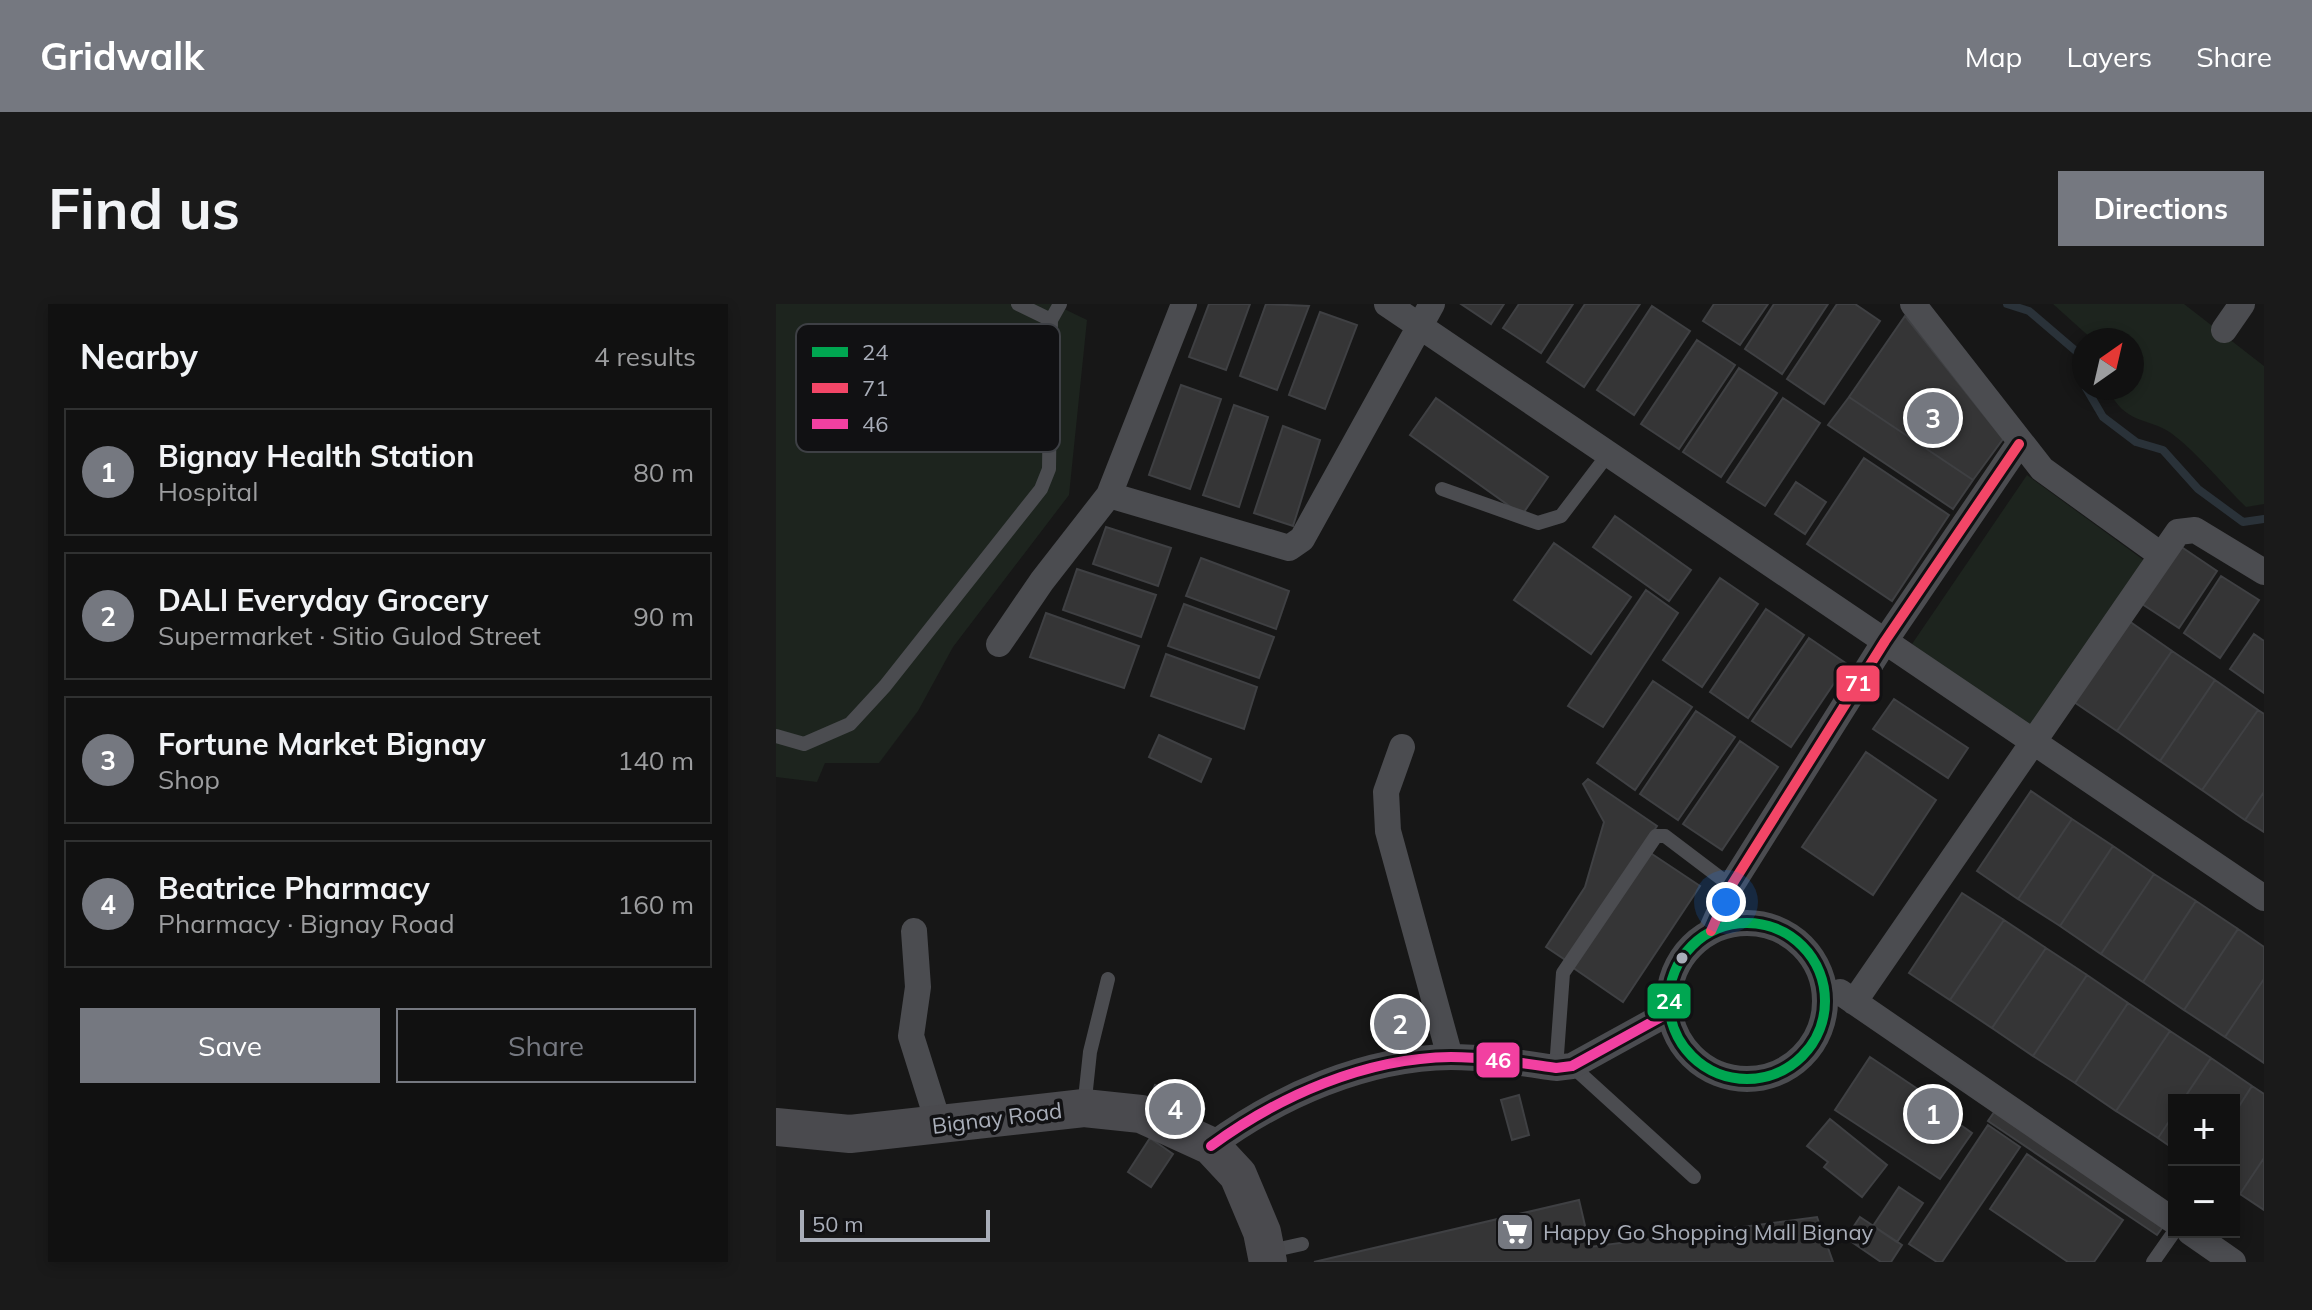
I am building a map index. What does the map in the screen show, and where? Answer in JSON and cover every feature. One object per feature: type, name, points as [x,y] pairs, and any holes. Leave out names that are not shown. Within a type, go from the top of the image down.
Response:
[{"type":"main road","name":"Bignay Road","points":[[776,1127],[850,1134],[1084,1108],[1141,1114],[1211,1146]]},
{"type":"main road","points":[[1211,1146],[1238,1175],[1262,1232],[1266,1257]]},
{"type":"street","points":[[999,644],[1042,581],[1109,495],[1184,304]]},
{"type":"street","points":[[1387,304],[1425,314],[1609,453],[2033,744],[2264,898]]},
{"type":"street","points":[[1913,304],[2019,444],[2042,469],[2161,555]]},
{"type":"street","points":[[2224,330],[2242,304]]},
{"type":"street","points":[[1109,495],[1280,548],[1297,545],[1425,314]]},
{"type":"street","points":[[1711,931],[1731,886],[1885,641],[2019,444]]},
{"type":"street","points":[[1854,1002],[2178,532],[2195,530],[2264,572]]},
{"type":"street","points":[[1402,747],[1386,792],[1388,831],[1450,1057]]},
{"type":"street","points":[[1737,923],[1764,925],[1791,938],[1808,952],[1823,982],[1823,1022],[1812,1044],[1796,1063],[1774,1075],[1738,1078],[1703,1066],[1683,1047],[1671,1023],[1668,996],[1674,970],[1689,947],[1711,931],[1737,923]]},
{"type":"street","points":[[914,931],[918,987],[911,1036],[939,1125]]},
{"type":"street","points":[[1823,982],[2168,1217]]},
{"type":"street","points":[[1211,1146],[1244,1122],[1306,1091],[1374,1067],[1450,1057],[1564,1067],[1670,1012]]},
{"type":"street","points":[[2199,1238],[2233,1262]]},
{"type":"lane","points":[[1018,304],[1051,320]]},
{"type":"lane","points":[[1051,324],[1060,304]]},
{"type":"lane","points":[[776,736],[804,744],[850,724],[885,686],[1041,489],[1049,469],[1049,452]]},
{"type":"lane","points":[[1442,489],[1538,523],[1552,521],[1561,516],[1609,453]]},
{"type":"lane","points":[[1694,1177],[1564,1067],[1563,973],[1656,836],[1665,836],[1731,886]]},
{"type":"lane","points":[[1084,1108],[1090,1052],[1108,979]]},
{"type":"lane","points":[[2153,1262],[2170,1238]]},
{"type":"lane","points":[[1266,1257],[1302,1244]]},
{"type":"shaded area","points":[[776,304],[1054,304],[1087,320],[1069,495],[953,647],[918,711],[879,763],[825,763],[817,782],[776,777]]},
{"type":"shaded area","points":[[2053,304],[2184,304],[2264,366],[2264,504],[2246,507],[2181,441],[2162,428],[2129,414],[2114,400],[2144,400],[2144,328],[2080,328]]},
{"type":"shaded area","points":[[2027,475],[2145,561],[2032,729],[1912,644]]},
{"type":"building","points":[[1209,304],[1250,304],[1226,370],[1189,357]]},
{"type":"building","points":[[1266,304],[1309,306],[1277,390],[1240,376]]},
{"type":"building","points":[[1461,304],[1504,304],[1491,324]]},
{"type":"building","points":[[1519,304],[1573,304],[1541,353],[1503,328]]},
{"type":"building","points":[[1585,304],[1640,304],[1584,387],[1547,362]]},
{"type":"building","points":[[1714,304],[1768,304],[1740,345],[1703,321]]},
{"type":"building","points":[[1774,304],[1828,304],[1782,374],[1745,349]]},
{"type":"building","points":[[1837,304],[1855,304],[1880,321],[1824,404],[1787,379]]},
{"type":"building","points":[[1652,306],[1690,331],[1634,415],[1597,390]]},
{"type":"building","points":[[1320,312],[1357,325],[1325,409],[1289,395]]},
{"type":"building","points":[[1905,316],[2003,439],[1973,480],[1849,397]]},
{"type":"building","points":[[1697,340],[1735,365],[1679,449],[1641,424]]},
{"type":"building","points":[[1739,368],[1777,393],[1721,477],[1683,452]]},
{"type":"building","points":[[1181,385],[1221,399],[1190,489],[1149,475]]},
{"type":"building","points":[[1849,397],[1973,480],[1953,509],[1828,425]]},
{"type":"building","points":[[1436,398],[1548,477],[1522,515],[1410,435]]},
{"type":"building","points":[[1783,398],[1820,423],[1765,506],[1727,482]]},
{"type":"building","points":[[1234,405],[1268,417],[1239,507],[1203,495]]},
{"type":"building","points":[[1283,426],[1320,440],[1293,526],[1254,513]]},
{"type":"building","points":[[1864,458],[1949,515],[1892,601],[1807,544]]},
{"type":"building","points":[[1796,482],[1826,502],[1805,534],[1775,514]]},
{"type":"building","points":[[1615,516],[1691,570],[1669,601],[1593,547]]},
{"type":"building","points":[[1106,527],[1171,548],[1158,586],[1093,564]]},
{"type":"building","points":[[1554,543],[1631,597],[1591,654],[1514,600]]},
{"type":"building","points":[[2180,546],[2217,571],[2179,628],[2142,604]]},
{"type":"building","points":[[1201,558],[1289,591],[1276,629],[1186,596]]},
{"type":"building","points":[[1077,569],[1156,595],[1141,637],[1063,610]]},
{"type":"building","points":[[2221,576],[2259,600],[2220,658],[2184,633]]},
{"type":"building","points":[[1720,578],[1758,604],[1702,687],[1663,660]]},
{"type":"building","points":[[1646,590],[1678,613],[1603,727],[1568,706]]},
{"type":"building","points":[[1184,604],[1274,637],[1259,678],[1168,646]]},
{"type":"building","points":[[1766,609],[1804,635],[1748,718],[1710,692]]},
{"type":"building","points":[[1046,613],[1139,646],[1124,688],[1030,657]]},
{"type":"building","points":[[2129,621],[2172,651],[2117,731],[2074,702]]},
{"type":"building","points":[[2254,634],[2264,641],[2264,693],[2230,669]]},
{"type":"building","points":[[1809,638],[1847,664],[1791,747],[1752,721]]},
{"type":"building","points":[[2172,651],[2215,680],[2160,761],[2117,731]]},
{"type":"building","points":[[1166,654],[1257,687],[1244,729],[1151,696]]},
{"type":"building","points":[[2215,680],[2258,710],[2202,790],[2160,761]]},
{"type":"building","points":[[1653,681],[1692,707],[1635,790],[1597,763]]},
{"type":"building","points":[[1894,699],[1968,748],[1948,778],[1873,729]]},
{"type":"building","points":[[2258,710],[2264,714],[2264,792],[2245,820],[2202,790]]},
{"type":"building","points":[[1696,711],[1735,737],[1678,820],[1640,794]]},
{"type":"building","points":[[1159,735],[1211,759],[1201,782],[1149,757]]},
{"type":"building","points":[[1740,741],[1778,767],[1722,850],[1683,824]]},
{"type":"building","points":[[1866,752],[1936,800],[1873,895],[1802,847]]},
{"type":"building","points":[[1588,779],[1657,826],[1567,961],[1546,947],[1585,887],[1604,822],[1583,784]]},
{"type":"building","points":[[2031,791],[2072,819],[2018,899],[1977,871]]},
{"type":"building","points":[[2264,792],[2264,832],[2245,820]]},
{"type":"building","points":[[2072,819],[2113,846],[2060,926],[2018,899]]},
{"type":"building","points":[[2113,846],[2154,874],[2101,954],[2060,926]]},
{"type":"building","points":[[1649,852],[1700,886],[1623,1002],[1572,967]]},
{"type":"building","points":[[2154,874],[2196,901],[2143,982],[2101,954]]},
{"type":"building","points":[[1962,893],[2004,920],[1950,1000],[1909,973]]},
{"type":"building","points":[[2196,901],[2238,929],[2184,1010],[2143,982]]},
{"type":"building","points":[[2004,920],[2046,948],[1992,1028],[1950,1000]]},
{"type":"building","points":[[2238,929],[2264,947],[2264,979],[2225,1037],[2184,1010]]},
{"type":"building","points":[[2046,948],[2087,975],[2033,1056],[1992,1028]]},
{"type":"building","points":[[2087,975],[2128,1003],[2075,1083],[2033,1056]]},
{"type":"building","points":[[2264,979],[2264,1063],[2225,1037]]},
{"type":"building","points":[[2128,1003],[2170,1031],[2116,1111],[2075,1083]]},
{"type":"building","points":[[2170,1031],[2211,1058],[2187,1094],[2168,1094],[2168,1123],[2158,1138],[2116,1111]]},
{"type":"building","points":[[1870,1057],[1958,1116],[1955,1121],[1972,1133],[1940,1179],[1835,1110]]},
{"type":"building","points":[[2211,1058],[2252,1086],[2240,1105],[2240,1094],[2187,1094]]},
{"type":"building","points":[[1155,1085],[1190,1098],[1198,1091],[1205,1109],[1185,1124],[1146,1109]]},
{"type":"building","points":[[2252,1086],[2264,1094],[2264,1158],[2240,1194],[2240,1166],[2240,1105]]},
{"type":"building","points":[[1519,1095],[1529,1135],[1512,1140],[1501,1100]]},
{"type":"building","points":[[1997,1108],[2165,1224],[2157,1235],[1988,1121]]},
{"type":"building","points":[[1830,1119],[1887,1165],[1862,1197],[1824,1167],[1828,1162],[1807,1146]]},
{"type":"building","points":[[2168,1123],[2168,1145],[2158,1138]]},
{"type":"building","points":[[1988,1125],[2020,1147],[1942,1262],[1937,1262],[1909,1244]]},
{"type":"building","points":[[1150,1138],[1173,1154],[1151,1187],[1128,1172]]},
{"type":"building","points":[[2027,1154],[2123,1220],[2094,1262],[2068,1262],[1990,1209]]},
{"type":"building","points":[[2264,1158],[2264,1210],[2240,1194]]},
{"type":"building","points":[[1899,1187],[1923,1203],[1897,1242],[1873,1226]]},
{"type":"building","name":"Happy Go Shopping Mall Bignay","points":[[1579,1200],[1590,1247],[1817,1217],[1833,1262],[1314,1262]]},
{"type":"building","points":[[1860,1217],[1902,1245],[1891,1262],[1881,1262],[1846,1238]]},
{"type":"waterway","points":[[2007,304],[2029,311],[2072,348]]},
{"type":"waterway","points":[[2093,400],[2103,417],[2136,442],[2163,450],[2198,489],[2243,522],[2264,519]]},
{"type":"transit line","name":"71","points":[[1711,931],[1731,886],[1885,641],[2019,444]]},
{"type":"transit line","name":"24","points":[[1747,923],[1777,929],[1802,946],[1819,971],[1825,1001],[1819,1031],[1802,1056],[1777,1073],[1747,1079],[1717,1073],[1692,1056],[1675,1031],[1669,1001],[1675,971],[1692,946],[1717,929],[1747,923]]},
{"type":"transit line","name":"46","points":[[1211,1146],[1294,1096],[1355,1072],[1387,1064],[1451,1057],[1556,1068],[1572,1066],[1670,1012]]},
{"type":"place","name":"Fortune Market Bignay","points":[[1933,418]]},
{"type":"place","name":"DALI Everyday Grocery","points":[[1400,1024]]},
{"type":"place","name":"Beatrice Pharmacy","points":[[1175,1109]]},
{"type":"place","name":"Bignay Health Station","points":[[1933,1114]]},
{"type":"place","name":"Happy Go Shopping Mall Bignay","points":[[1515,1232]]}]
